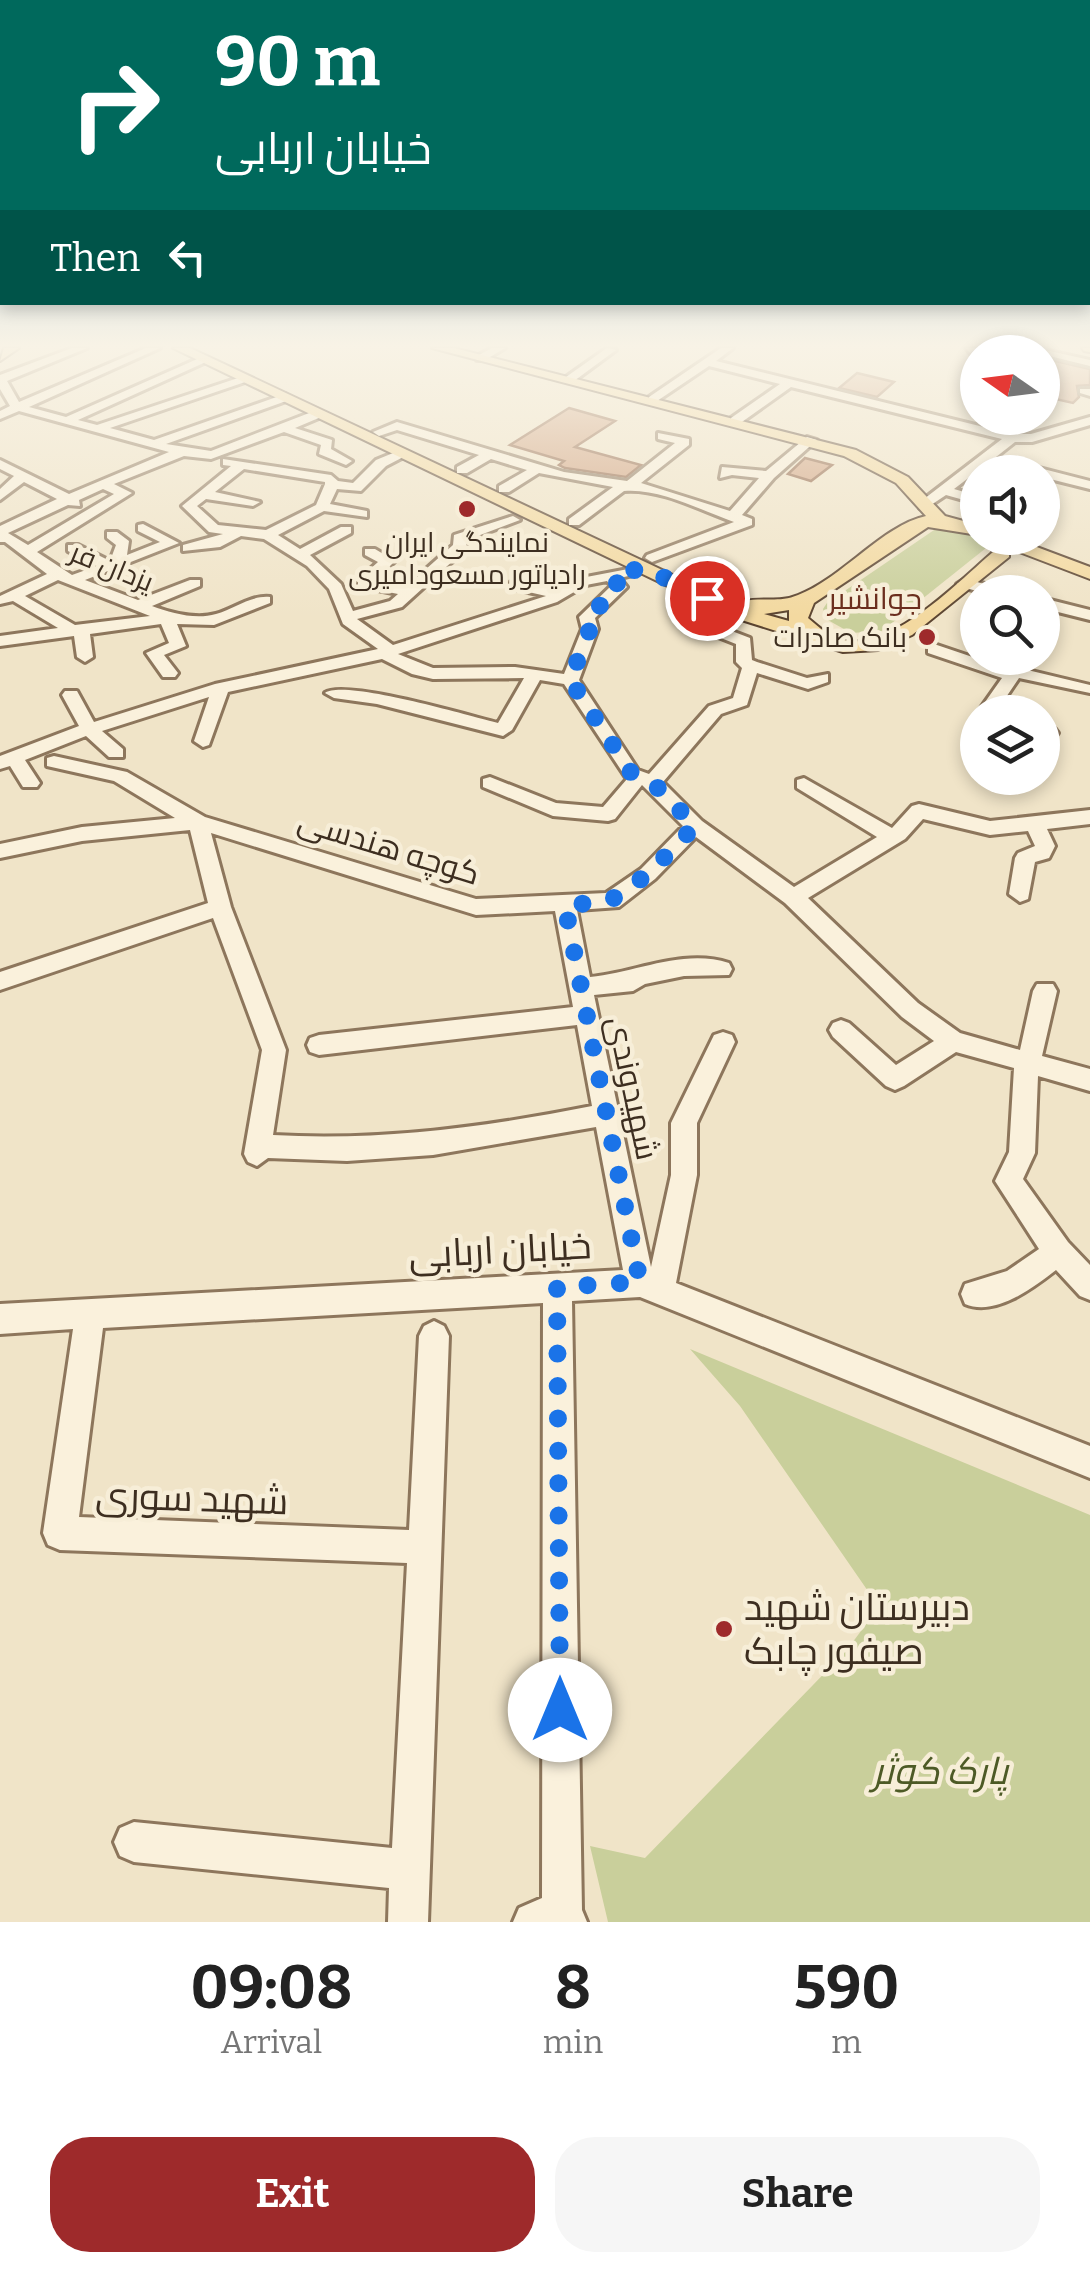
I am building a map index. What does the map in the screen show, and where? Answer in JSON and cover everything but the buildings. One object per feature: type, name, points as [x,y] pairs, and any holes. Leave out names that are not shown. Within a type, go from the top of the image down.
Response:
[{"type":"main road","points":[[368,438],[753,606],[783,608],[807,599],[932,512]]},
{"type":"main road","points":[[392,438],[574,522],[739,613],[858,648],[890,643],[960,588]]},
{"type":"main road","points":[[801,438],[877,464],[915,491],[932,512],[960,523]]},
{"type":"main road","points":[[972,575],[988,555]]},
{"type":"main road","points":[[1026,555],[1090,583]]},
{"type":"main road","points":[[1035,555],[1090,573]]},
{"type":"main road","points":[[807,599],[798,610],[798,620],[812,633]]},
{"type":"street","points":[[143,438],[238,466]]},
{"type":"street","points":[[159,442],[171,438]]},
{"type":"street","points":[[211,455],[257,438]]},
{"type":"street","points":[[312,438],[328,443],[324,452],[346,461]]},
{"type":"street","points":[[437,438],[623,488],[655,489],[740,520]]},
{"type":"street","points":[[574,522],[685,442],[668,438]]},
{"type":"street","points":[[990,455],[1012,438],[1033,438]]},
{"type":"street","points":[[516,584],[556,593],[648,563],[740,520],[773,471],[810,440]]},
{"type":"street","points":[[436,458],[458,444]]},
{"type":"street","points":[[642,451],[663,459]]},
{"type":"street","points":[[0,535],[103,484],[183,452]]},
{"type":"street","points":[[332,484],[356,488],[381,464],[403,454]]},
{"type":"street","points":[[462,470],[490,454]]},
{"type":"street","points":[[750,462],[773,471]]},
{"type":"street","points":[[322,507],[331,478],[250,463],[238,466],[189,506],[214,529],[268,535],[302,554],[336,587],[347,617],[411,668],[439,676],[534,675],[570,680]]},
{"type":"street","points":[[0,464],[70,500],[90,515]]},
{"type":"street","points":[[504,489],[538,468]]},
{"type":"street","points":[[725,474],[728,470],[744,469],[773,471]]},
{"type":"street","points":[[0,496],[22,476]]},
{"type":"street","points":[[932,512],[944,490],[960,478]]},
{"type":"street","points":[[1060,478],[1090,485]]},
{"type":"street","points":[[103,484],[146,496]]},
{"type":"street","points":[[220,484],[242,486]]},
{"type":"street","points":[[944,490],[960,495]]},
{"type":"street","points":[[28,551],[125,492]]},
{"type":"street","points":[[207,495],[253,502]]},
{"type":"street","points":[[268,535],[322,507],[362,514]]},
{"type":"street","points":[[347,617],[396,604],[461,546],[456,541],[460,538],[513,520]]},
{"type":"street","points":[[7,598],[172,542],[143,528]]},
{"type":"street","points":[[302,554],[346,530]]},
{"type":"street","points":[[188,548],[215,544],[238,532]]},
{"type":"street","name":"یزدان فر","points":[[0,535],[65,577],[170,619],[214,620],[264,600]]},
{"type":"street","points":[[111,562],[124,544],[112,535]]},
{"type":"street","points":[[73,548],[111,562]]},
{"type":"street","points":[[370,552],[388,561],[363,583],[408,591]]},
{"type":"street","points":[[570,680],[590,629],[587,617],[620,588],[612,575]]},
{"type":"street","points":[[140,605],[195,583]]},
{"type":"street","points":[[30,783],[4,759],[221,688],[388,652],[486,622],[551,599],[556,593]]},
{"type":"street","points":[[7,598],[76,629],[85,657]]},
{"type":"street","points":[[192,619],[204,604]]},
{"type":"street","points":[[1060,608],[1090,615]]},
{"type":"street","points":[[684,618],[744,641],[744,662],[751,666],[808,684],[822,678]]},
{"type":"street","points":[[0,641],[170,619],[178,646],[154,653],[169,673]]},
{"type":"street","points":[[934,649],[1012,676]]},
{"type":"street","points":[[490,783],[553,808],[608,814],[716,710],[745,696],[751,666]]},
{"type":"street","points":[[999,695],[1016,672],[1088,680]]},
{"type":"street","points":[[334,693],[377,699],[503,730],[534,675]]},
{"type":"street","points":[[570,680],[632,774],[646,780],[695,826],[793,898],[910,1010],[953,1041],[1090,1080]]},
{"type":"street","points":[[203,741],[221,688]]},
{"type":"street","points":[[72,695],[90,729],[116,753]]},
{"type":"street","name":"کوچه هندسی","points":[[54,762],[120,776],[198,822],[476,906],[565,906],[611,900],[648,874],[695,826]]},
{"type":"street","points":[[804,784],[891,836]]},
{"type":"street","points":[[793,898],[911,824],[919,810],[990,828],[1090,817]]},
{"type":"street","points":[[0,851],[82,834],[198,822],[220,907],[274,1050],[258,1150],[320,1152],[439,1146],[605,1114]]},
{"type":"street","points":[[1020,894],[1025,858],[1042,854],[1045,846],[1034,823]]},
{"type":"street","name":"شهیدوندی","points":[[565,906],[605,1114],[650,1286]]},
{"type":"street","points":[[0,981],[220,907]]},
{"type":"street","points":[[579,987],[633,982],[638,976],[684,967],[721,970]]},
{"type":"street","points":[[1045,991],[1034,1046],[1026,1064],[1022,1153],[1008,1181],[1058,1252],[1090,1286]]},
{"type":"street","points":[[319,1045],[585,1015]]},
{"type":"street","points":[[842,1030],[895,1080],[953,1041]]},
{"type":"street","points":[[650,1286],[684,1176],[684,1123],[723,1042]]},
{"type":"street","points":[[976,1294],[1014,1284],[1058,1252]]},
{"type":"street","name":"خیابان اربابی","points":[[0,1319],[557,1287],[650,1286],[1090,1462]]},
{"type":"street","points":[[554,1918],[557,1287]]},
{"type":"street","name":"شهید سوری","points":[[90,1314],[60,1533],[422,1547]]},
{"type":"street","points":[[408,1922],[434,1336]]},
{"type":"street","points":[[134,1842],[410,1870]]},
{"type":"green space","points":[[937,528],[960,531],[960,555],[977,555],[882,631],[851,633],[826,619],[823,609]]},
{"type":"green space","name":"پارک کوثر","points":[[690,1349],[1090,1515],[1090,1922],[608,1922],[590,1846],[645,1858],[846,1651],[879,1607],[740,1406]]},
{"type":"place","name":"نمایندگی ایران رادیاتور مسعودامیری","points":[[467,509]]},
{"type":"place","name":"بانک صادرات","points":[[927,637]]},
{"type":"place","name":"دبیرستان شهید صیفور چابک","points":[[724,1629]]},
{"type":"district","name":"جوانشیر","points":[[875,599]]},
{"type":"route","points":[[560,1710],[557,1287],[640,1282],[565,906],[611,900],[648,874],[695,826],[652,782],[632,774],[570,680],[590,629],[587,617],[620,588],[612,575],[644,568],[707,598]]}]
